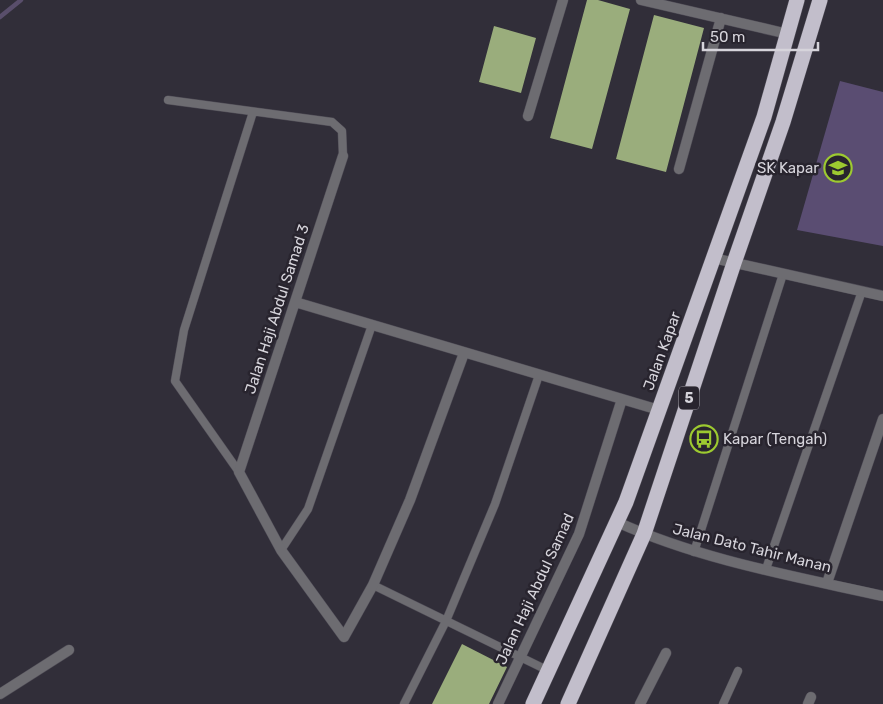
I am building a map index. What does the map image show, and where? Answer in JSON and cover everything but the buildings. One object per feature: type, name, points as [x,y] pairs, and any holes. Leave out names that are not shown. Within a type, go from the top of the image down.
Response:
[{"type":"highway","name":"Jalan Kapar","points":[[533,704],[617,522],[764,118],[798,0]]},
{"type":"highway","name":"5","points":[[568,704],[644,534],[734,262],[784,122],[820,0]]},
{"type":"street","points":[[528,116],[563,0]]},
{"type":"street","points":[[641,0],[788,34]]},
{"type":"street","points":[[679,168],[721,18]]},
{"type":"street","name":"Jalan Haji Abdul Samad 3","points":[[239,472],[343,156]]},
{"type":"street","points":[[714,258],[883,296]]},
{"type":"street","points":[[295,302],[659,410]]},
{"type":"street","points":[[239,472],[281,550],[344,637],[374,585],[410,500],[464,352]]},
{"type":"street","name":"Jalan Haji Abdul Samad","points":[[498,704],[580,534],[622,400]]},
{"type":"street","points":[[827,583],[883,419]]},
{"type":"street","name":"Jalan Dato Tahir Manan","points":[[617,522],[694,552],[883,596]]},
{"type":"street","points":[[0,694],[69,650]]},
{"type":"street","points":[[640,704],[666,653]]},
{"type":"lane","points":[[168,100],[332,122],[342,131],[343,156]]},
{"type":"lane","points":[[239,472],[175,381],[184,330],[253,112]]},
{"type":"lane","points":[[694,552],[784,274]]},
{"type":"lane","points":[[766,569],[862,291]]},
{"type":"lane","points":[[281,550],[308,509],[372,325]]},
{"type":"lane","points":[[404,704],[446,621],[495,504],[539,375]]},
{"type":"lane","points":[[374,585],[549,671]]},
{"type":"lane","points":[[723,704],[738,671]]},
{"type":"shaded area","points":[[840,81],[883,92],[883,246],[797,230]]},
{"type":"waterway","points":[[0,17],[21,0]]},
{"type":"place","name":"SK Kapar","points":[[838,168]]},
{"type":"place","name":"Kapar (Tengah)","points":[[704,439]]}]
